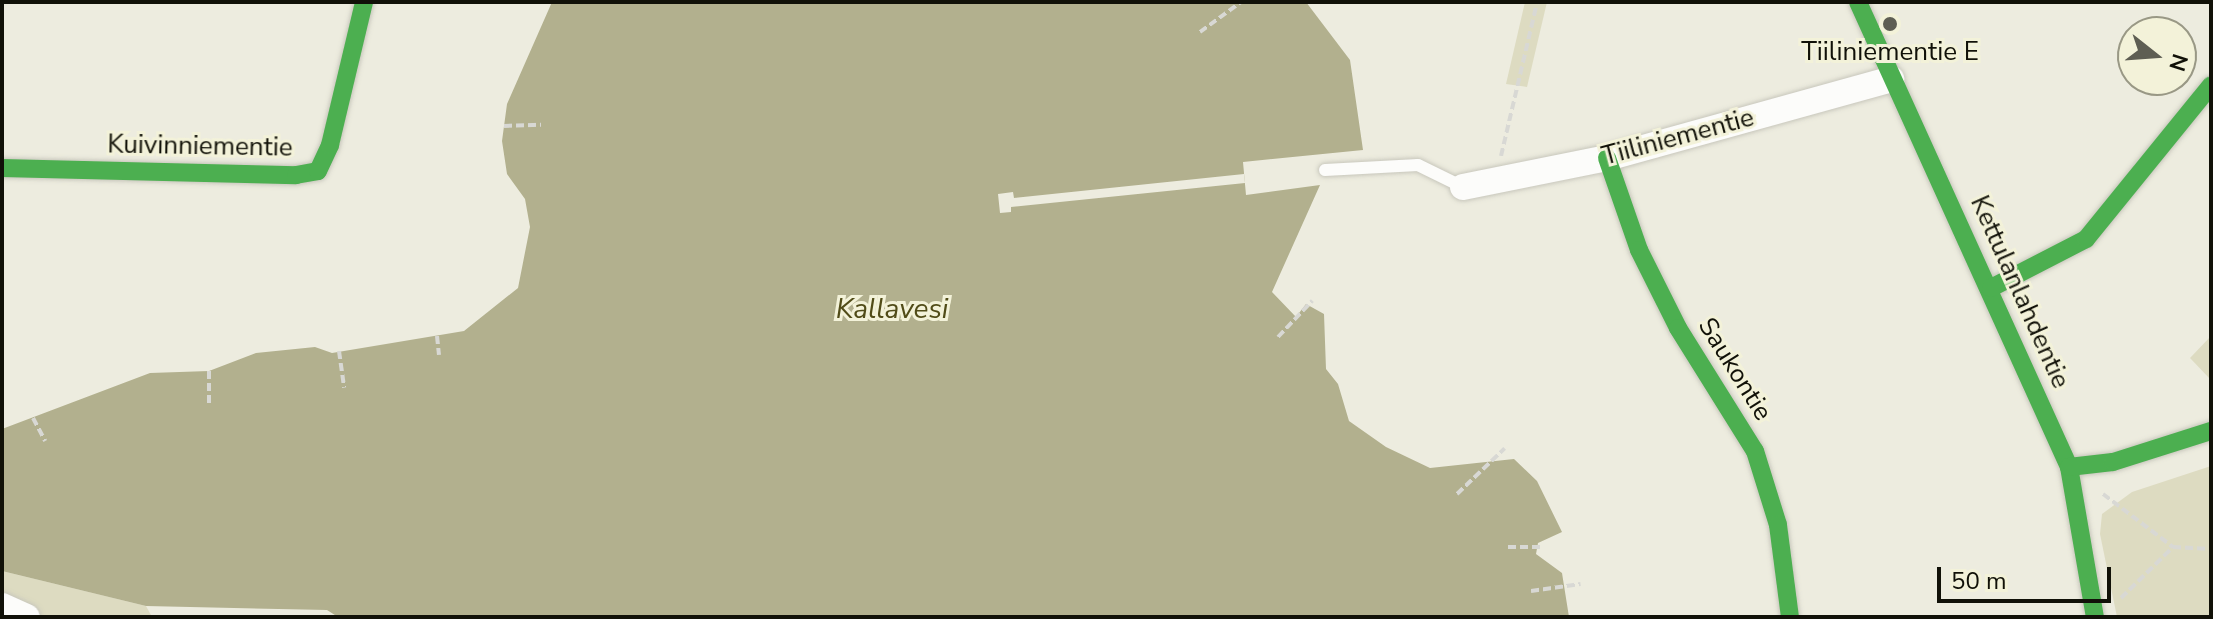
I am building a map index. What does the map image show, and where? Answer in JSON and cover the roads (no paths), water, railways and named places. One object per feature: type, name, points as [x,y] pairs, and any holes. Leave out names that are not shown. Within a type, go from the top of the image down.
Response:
[{"type":"street","name":"Kuivinniementie","points":[[2,168],[296,175],[318,171],[330,145],[364,2]]},
{"type":"street","name":"Kettulanlahdentie","points":[[1858,2],[1891,79],[1991,288],[2069,467],[2104,612]]},
{"type":"street","name":"Tiiliniementie","points":[[1463,187],[1607,158],[1891,79]]},
{"type":"street","points":[[1991,288],[2086,239],[2211,85]]},
{"type":"street","name":"Saukontie","points":[[1607,158],[1639,250],[1672,315],[1755,451],[1778,525],[1790,617]]},
{"type":"street","points":[[2069,467],[2113,462],[2211,431]]},
{"type":"street","points":[[2,606],[27,617]]},
{"type":"lane","points":[[1325,170],[1418,165],[1463,187]]},
{"type":"water","name":"Kallavesi","points":[[552,2],[1306,2],[1350,60],[1363,150],[1243,162],[1246,195],[1320,185],[1272,292],[1296,317],[1306,304],[1324,314],[1326,369],[1338,384],[1349,421],[1386,447],[1430,468],[1514,459],[1537,481],[1562,532],[1538,543],[1536,554],[1562,573],[1569,617],[338,617],[327,610],[146,606],[2,571],[2,429],[150,373],[209,371],[256,353],[315,347],[332,353],[464,331],[518,288],[530,227],[525,199],[507,174],[502,141],[507,104]]},
{"type":"place","name":"Tiiliniementie E","points":[[1890,24]]}]
